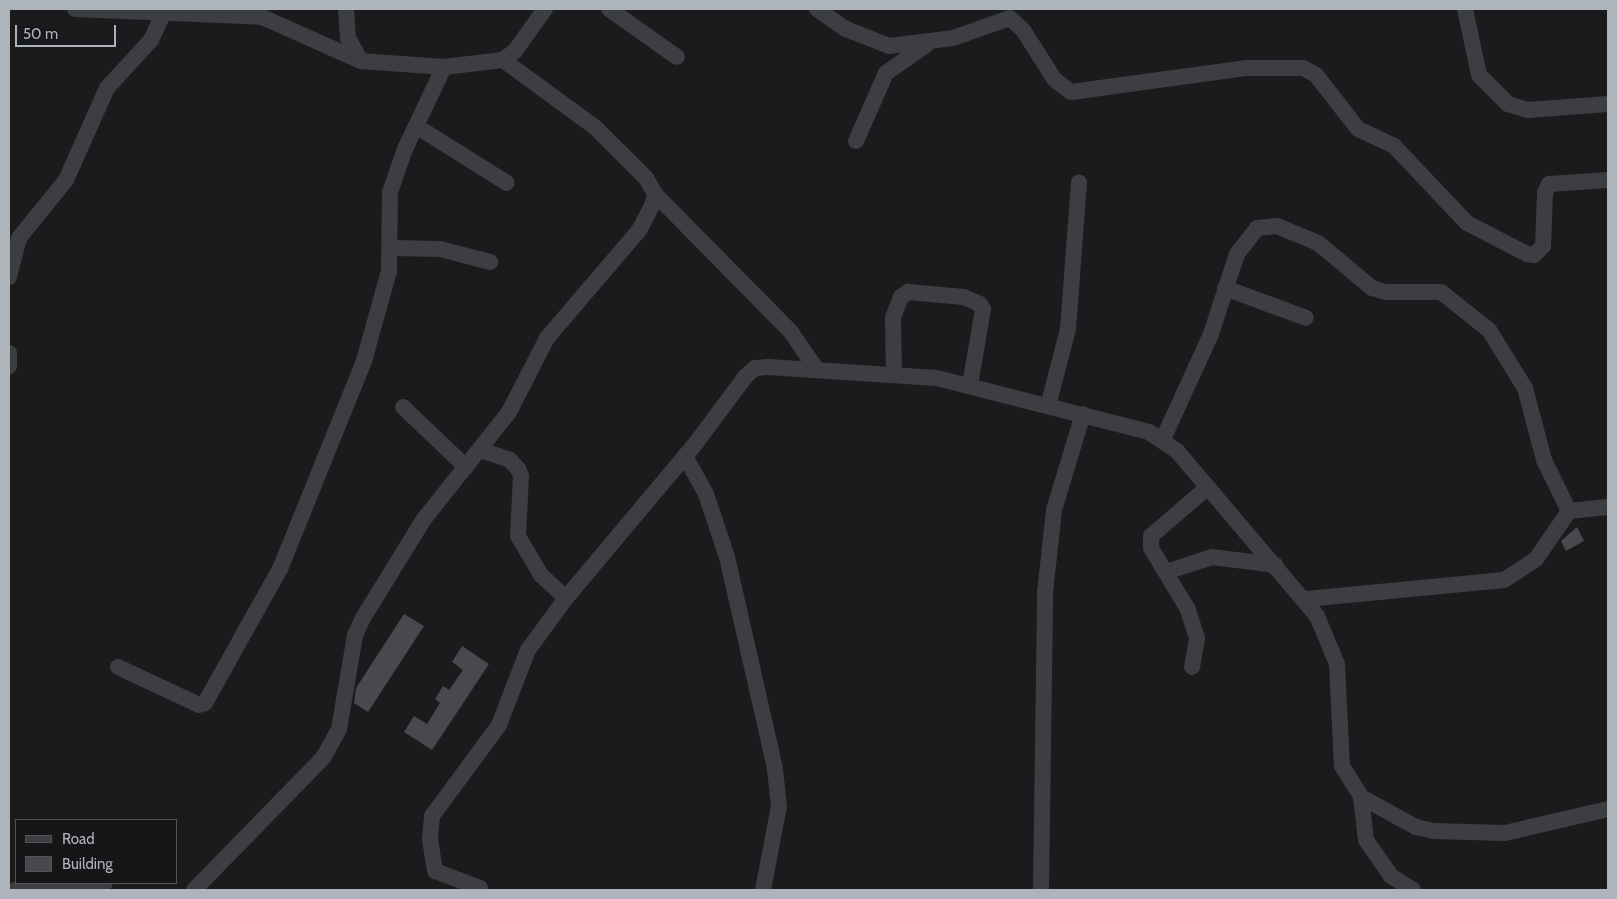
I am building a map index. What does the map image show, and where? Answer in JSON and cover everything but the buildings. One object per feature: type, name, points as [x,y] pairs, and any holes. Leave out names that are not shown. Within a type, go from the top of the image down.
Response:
[{"type":"street","points":[[75,9],[275,20],[361,61],[444,67],[503,60],[515,51],[545,9]]},
{"type":"street","points":[[346,9],[348,38],[361,61]]},
{"type":"street","points":[[609,9],[677,57]]},
{"type":"street","points":[[817,9],[846,30],[889,46],[932,42],[1010,18],[1022,30],[1055,80],[1071,92],[1084,94],[1247,68],[1303,68],[1316,75],[1358,129],[1394,146],[1468,223],[1526,254],[1534,255],[1543,246],[1545,193],[1549,184],[1608,180]]},
{"type":"street","points":[[1465,9],[1479,75],[1508,104],[1528,110],[1608,104]]},
{"type":"street","points":[[9,278],[19,238],[66,180],[107,88],[151,40],[164,14]]},
{"type":"street","points":[[856,141],[882,80],[893,68],[932,42]]},
{"type":"street","points":[[889,46],[893,68]]},
{"type":"street","points":[[503,60],[596,128],[646,178],[655,194],[791,332],[817,370]]},
{"type":"street","points":[[118,667],[198,705],[210,696],[280,570],[316,471],[360,373],[389,271],[390,192],[416,126],[444,67]]},
{"type":"street","points":[[416,126],[507,183]]},
{"type":"street","points":[[1048,406],[1068,330],[1079,182]]},
{"type":"street","points":[[194,890],[323,758],[339,729],[356,635],[363,618],[424,519],[481,450],[508,412],[547,338],[640,229],[655,194]]},
{"type":"street","points":[[1163,439],[1211,334],[1225,288],[1241,247],[1250,233],[1266,225],[1318,243],[1372,288],[1386,292],[1434,291],[1447,296],[1489,330],[1525,388],[1544,460],[1569,511]]},
{"type":"street","points":[[390,248],[440,249],[490,262]]},
{"type":"street","points":[[1225,288],[1306,318]]},
{"type":"street","points":[[894,375],[893,316],[901,297],[908,292],[964,297],[980,304],[983,309],[970,385]]},
{"type":"street","points":[[9,353],[9,366]]},
{"type":"street","points":[[480,888],[435,871],[430,839],[432,816],[499,726],[528,650],[566,598],[685,456],[755,368],[894,375],[970,385],[1136,427],[1163,439],[1208,487],[1306,599],[1337,664],[1342,766],[1361,797],[1366,840],[1391,876],[1412,890]]},
{"type":"street","points":[[403,407],[466,467]]},
{"type":"street","points":[[1041,890],[1045,593],[1054,510],[1083,414]]},
{"type":"street","points":[[481,450],[510,460],[518,468],[521,476],[518,536],[541,575],[566,598]]},
{"type":"street","points":[[685,456],[706,494],[727,557],[775,769],[779,806],[763,890]]},
{"type":"street","points":[[1192,667],[1198,638],[1187,608],[1151,548],[1151,536],[1208,487]]},
{"type":"street","points":[[1306,599],[1504,580],[1536,559],[1569,511],[1608,507]]},
{"type":"street","points":[[1166,572],[1212,557],[1276,565]]},
{"type":"street","points":[[1361,797],[1433,832],[1505,833],[1608,809]]},
{"type":"street","points":[[15,890],[92,884]]}]
